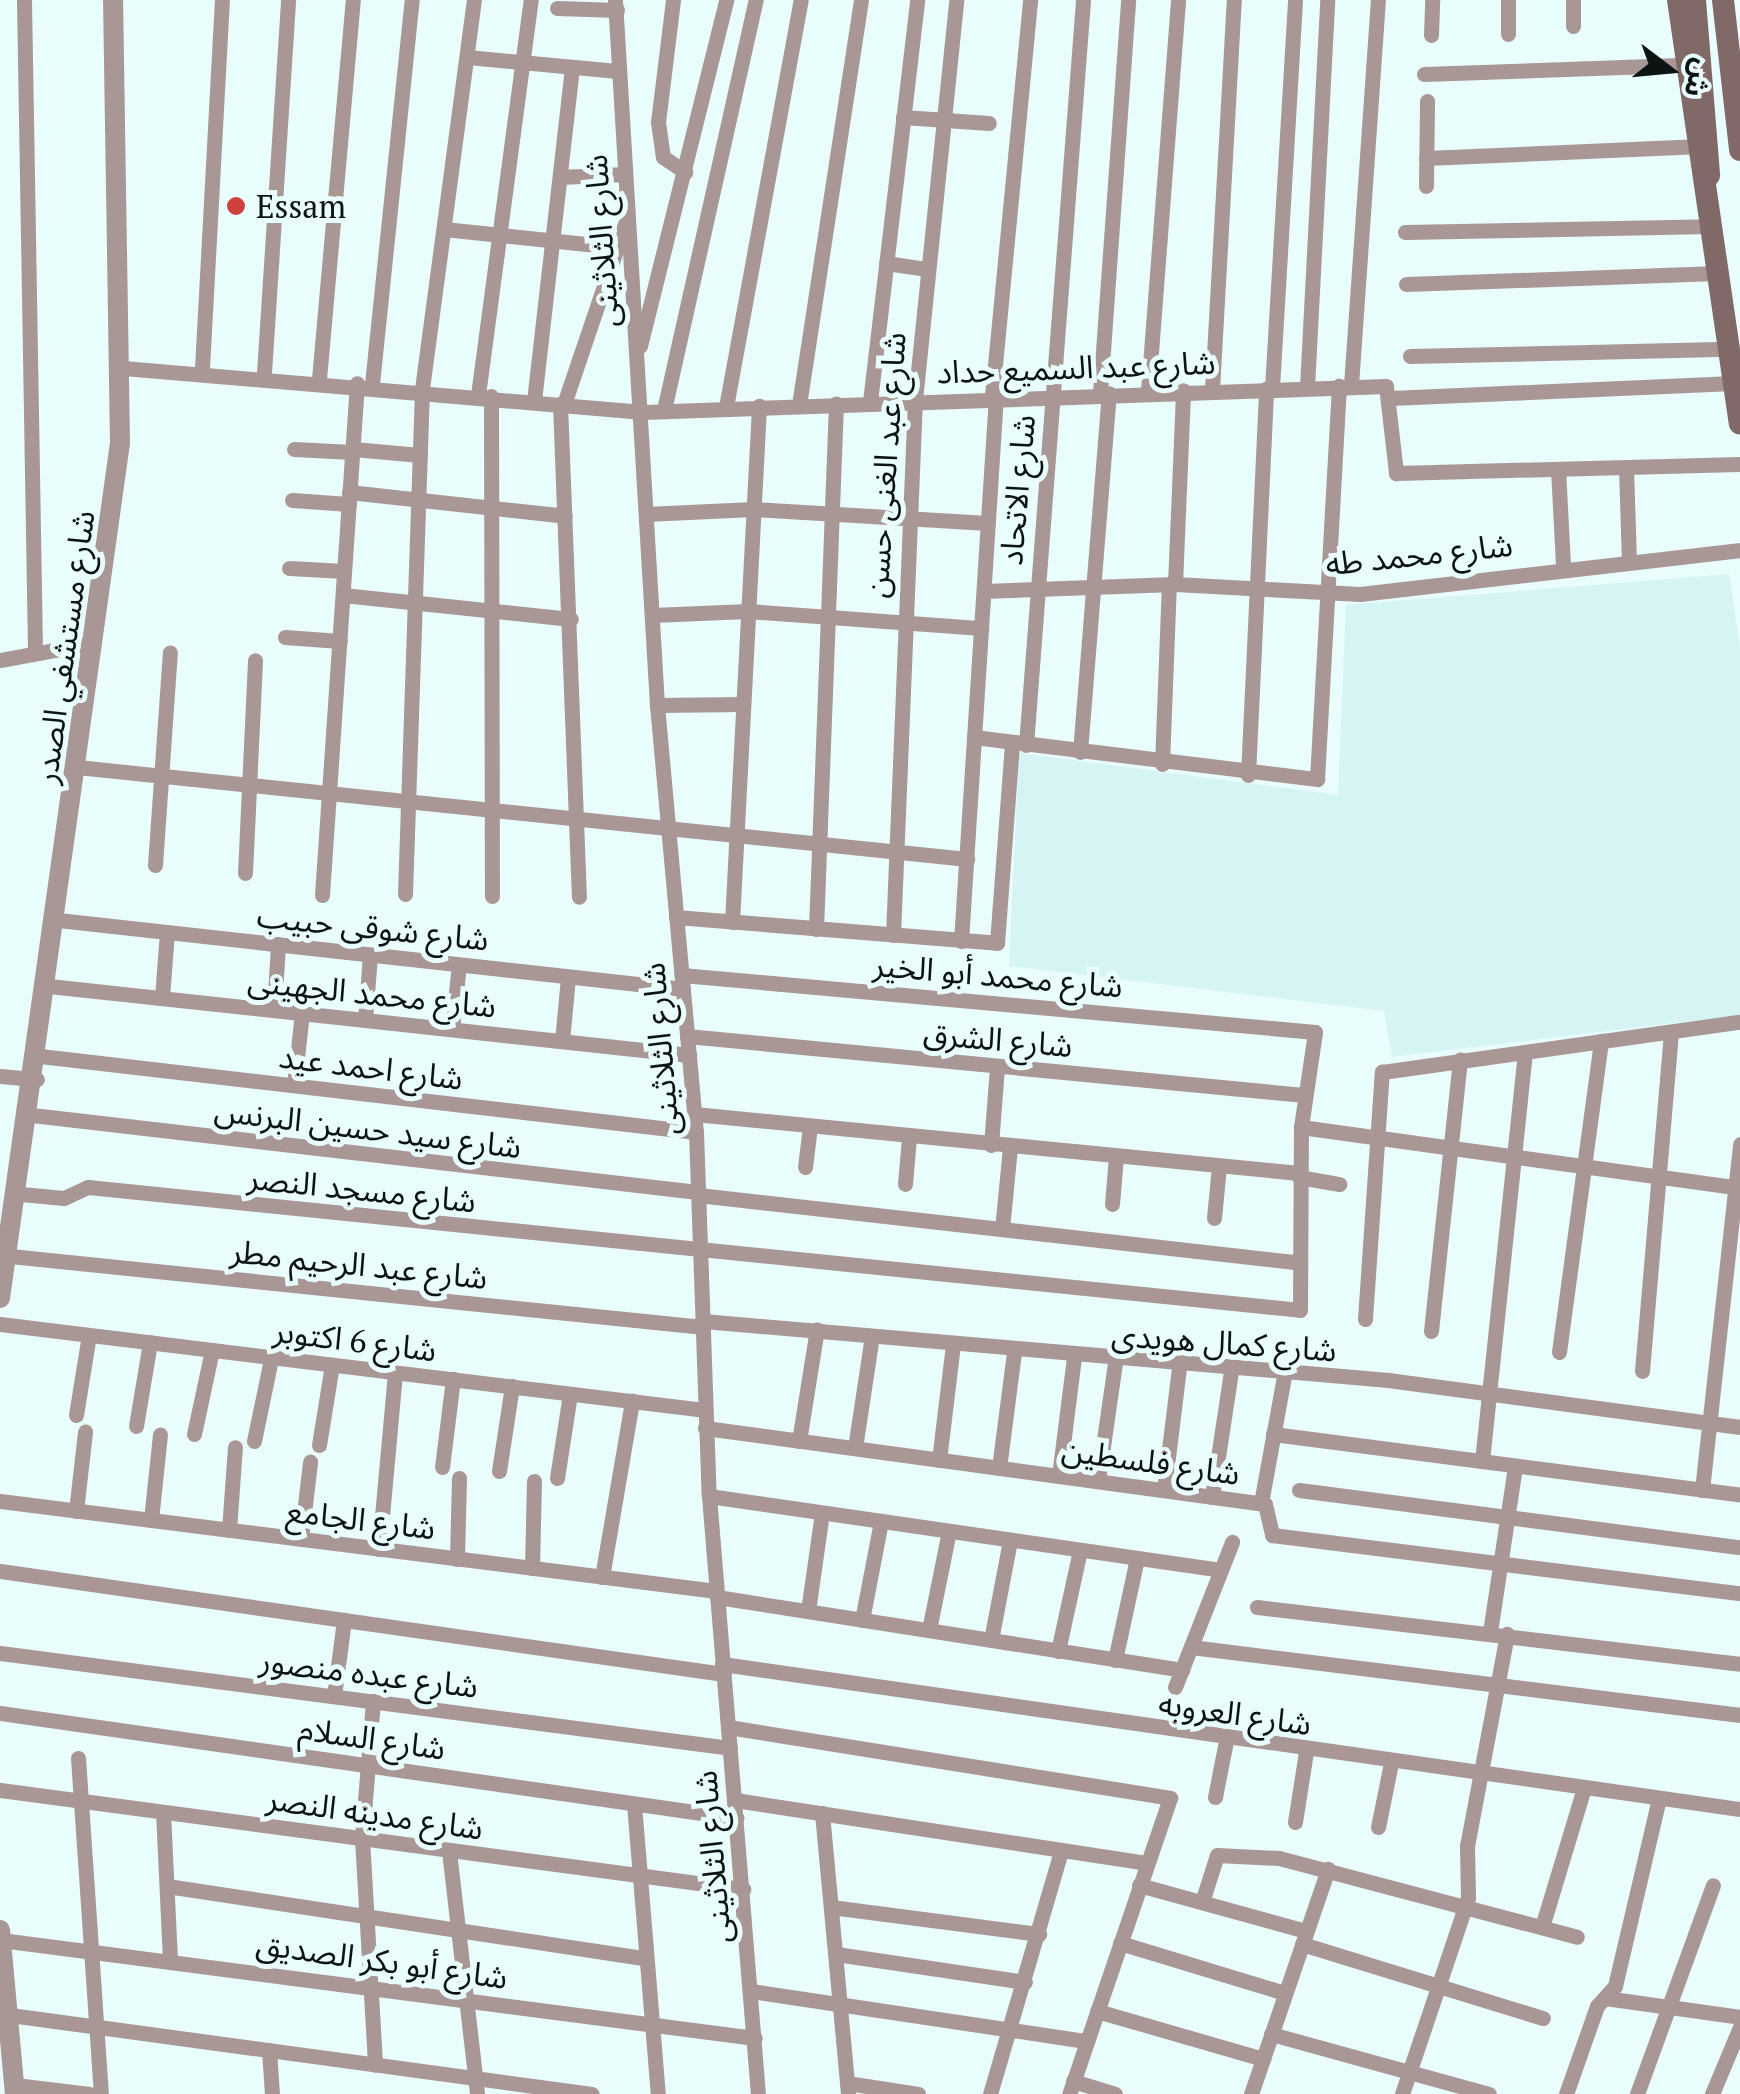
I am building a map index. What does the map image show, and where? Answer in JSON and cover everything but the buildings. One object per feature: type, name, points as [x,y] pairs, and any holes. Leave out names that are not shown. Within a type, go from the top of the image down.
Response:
[{"type":"main road","points":[[1678,0],[1696,146],[1740,423]]},
{"type":"main road","points":[[1696,0],[1712,137],[1705,194]]},
{"type":"main road","points":[[1714,0],[1740,150]]},
{"type":"main road","points":[[1723,0],[1734,119]]},
{"type":"street","points":[[24,0],[35,653]]},
{"type":"street","name":"شارع مستشفي الصدر","points":[[1,1289],[25,1170],[124,368],[113,0]]},
{"type":"street","points":[[202,368],[222,0]]},
{"type":"street","points":[[264,373],[288,0]]},
{"type":"street","points":[[319,379],[353,0]]},
{"type":"street","points":[[322,895],[352,451],[364,384],[412,0]]},
{"type":"street","points":[[405,894],[422,390],[474,0]]},
{"type":"street","points":[[492,896],[495,610],[484,396],[500,235],[531,0]]},
{"type":"street","points":[[673,0],[658,122],[663,157],[684,172]]},
{"type":"street","points":[[636,362],[726,0]]},
{"type":"street","points":[[664,410],[756,0]]},
{"type":"street","points":[[726,408],[802,0]]},
{"type":"street","points":[[799,404],[861,0]]},
{"type":"street","points":[[870,402],[917,0]]},
{"type":"street","name":"شارع عبد الغنى حسن","points":[[894,935],[903,621],[915,400],[956,0]]},
{"type":"street","points":[[676,917],[962,940],[994,396],[1030,0]]},
{"type":"street","name":"شارع الاتحاد","points":[[962,940],[994,943],[1036,590],[1082,0]]},
{"type":"street","points":[[1080,752],[1098,587],[1104,393],[1128,0]]},
{"type":"street","points":[[1148,392],[1178,0]]},
{"type":"street","points":[[1212,390],[1234,0]]},
{"type":"street","points":[[1248,774],[1295,0]]},
{"type":"street","points":[[1306,387],[1327,0]]},
{"type":"street","points":[[974,737],[1311,782],[1322,768],[1345,386],[1378,0]]},
{"type":"street","points":[[1430,35],[1432,0]]},
{"type":"street","points":[[1508,0],[1508,34]]},
{"type":"street","points":[[1573,0],[1573,26]]},
{"type":"street","points":[[557,8],[616,5]]},
{"type":"street","name":"شارع الثلاثينى","points":[[616,5],[625,224],[632,258],[666,834],[696,1132],[709,1496],[758,2094]]},
{"type":"street","points":[[466,57],[618,71]]},
{"type":"street","points":[[1424,74],[1686,64]]},
{"type":"street","points":[[534,401],[572,67]]},
{"type":"street","points":[[1426,186],[1427,102]]},
{"type":"street","points":[[903,117],[989,123]]},
{"type":"street","points":[[1426,158],[1696,146]]},
{"type":"street","points":[[560,177],[625,174]]},
{"type":"street","points":[[579,896],[562,404],[625,224]]},
{"type":"street","points":[[1405,232],[1710,226]]},
{"type":"street","points":[[444,229],[615,246]]},
{"type":"street","points":[[632,258],[662,260]]},
{"type":"street","points":[[886,264],[926,268]]},
{"type":"street","points":[[1406,284],[1718,273]]},
{"type":"street","points":[[1410,356],[1729,348]]},
{"type":"street","name":"شارع عبد السميع حداد","points":[[124,368],[264,373],[642,412],[1183,390],[1345,386],[1391,393],[1734,383]]},
{"type":"street","points":[[1162,764],[1183,390]]},
{"type":"street","points":[[1391,393],[1396,474],[1740,464]]},
{"type":"street","points":[[816,929],[836,403]]},
{"type":"street","points":[[732,922],[758,406]]},
{"type":"street","points":[[294,449],[420,455]]},
{"type":"street","points":[[1626,467],[1630,560]]},
{"type":"street","points":[[1558,469],[1563,566]]},
{"type":"street","points":[[292,500],[418,500],[566,516]]},
{"type":"street","points":[[646,514],[753,509],[988,523]]},
{"type":"street","name":"شارع محمد طه","points":[[984,591],[1172,584],[1332,594],[1563,566],[1740,550]]},
{"type":"street","points":[[289,568],[344,571]]},
{"type":"street","points":[[342,594],[572,618]]},
{"type":"street","points":[[652,616],[748,611],[981,628]]},
{"type":"street","points":[[284,638],[340,641]]},
{"type":"street","points":[[0,660],[92,643]]},
{"type":"street","points":[[155,865],[170,653]]},
{"type":"street","points":[[245,874],[254,660]]},
{"type":"street","points":[[657,705],[743,704]]},
{"type":"street","points":[[77,767],[666,834],[966,860]]},
{"type":"street","name":"شارع شوقى حبيب","points":[[58,920],[568,976],[682,982]]},
{"type":"street","points":[[162,998],[168,932]]},
{"type":"street","points":[[274,1010],[278,944]]},
{"type":"street","points":[[365,1020],[370,955]]},
{"type":"street","points":[[452,1030],[459,964]]},
{"type":"street","points":[[562,1042],[568,976]]},
{"type":"street","name":"شارع محمد أبو الخير","points":[[682,982],[1310,1031],[1318,1037],[1304,1095]]},
{"type":"street","name":"شارع محمد الجهينى","points":[[49,986],[689,1055]]},
{"type":"street","points":[[294,1086],[302,1013]]},
{"type":"street","points":[[1365,1319],[1371,1136],[1378,1077],[1460,1060],[1740,1022]]},
{"type":"street","points":[[1642,1371],[1672,1032]]},
{"type":"street","name":"شارع الشرق","points":[[688,1036],[1304,1095]]},
{"type":"street","points":[[1559,1352],[1602,1041]]},
{"type":"street","points":[[1482,1462],[1525,1052]]},
{"type":"street","name":"شارع احمد عيد","points":[[40,1056],[696,1132]]},
{"type":"street","points":[[1431,1331],[1460,1060]]},
{"type":"street","points":[[991,1145],[997,1068]]},
{"type":"street","points":[[0,1076],[37,1079]]},
{"type":"street","points":[[1294,1262],[1304,1095]]},
{"type":"street","points":[[694,1114],[1220,1166],[1339,1184]]},
{"type":"street","name":"شارع سيد حسين البرنس","points":[[32,1115],[1294,1262]]},
{"type":"street","points":[[805,1166],[810,1126]]},
{"type":"street","points":[[1301,1127],[1736,1188]]},
{"type":"street","points":[[905,1184],[909,1137]]},
{"type":"street","points":[[1702,1490],[1740,1144]]},
{"type":"street","points":[[1002,1229],[1010,1146]]},
{"type":"street","points":[[1112,1204],[1116,1156]]},
{"type":"street","points":[[1214,1218],[1220,1166]]},
{"type":"street","points":[[0,1168],[25,1170]]},
{"type":"street","name":"شارع مسجد النصر","points":[[21,1194],[64,1198],[88,1187],[1292,1314],[1302,1305],[1294,1262]]},
{"type":"street","name":"شارع عبد الرحيم مطر","points":[[7,1250],[703,1324]]},
{"type":"street","name":"شارع 6 اكتوبر","points":[[0,1324],[704,1410]]},
{"type":"street","name":"شارع كمال هويدى","points":[[703,1324],[817,1329],[1114,1363],[1491,1392],[1740,1427]]},
{"type":"street","points":[[799,1441],[817,1329]]},
{"type":"street","points":[[76,1416],[89,1335]]},
{"type":"street","points":[[856,1448],[872,1336]]},
{"type":"street","points":[[136,1426],[150,1342]]},
{"type":"street","points":[[939,1460],[952,1345]]},
{"type":"street","points":[[194,1434],[212,1350]]},
{"type":"street","points":[[999,1468],[1014,1352]]},
{"type":"street","points":[[1059,1476],[1074,1358]]},
{"type":"street","points":[[254,1441],[271,1359]]},
{"type":"street","points":[[1098,1481],[1114,1363]]},
{"type":"street","points":[[319,1444],[332,1364]]},
{"type":"street","points":[[1164,1490],[1178,1368]]},
{"type":"street","points":[[1212,1496],[1232,1372]]},
{"type":"street","points":[[379,1549],[394,1373]]},
{"type":"street","points":[[1260,1503],[1284,1376]]},
{"type":"street","points":[[442,1467],[452,1379]]},
{"type":"street","points":[[499,1471],[512,1386]]},
{"type":"street","points":[[556,1478],[570,1394]]},
{"type":"street","points":[[602,1577],[632,1401]]},
{"type":"street","name":"شارع فلسطين","points":[[705,1428],[1260,1503],[1272,1535],[1740,1594]]},
{"type":"street","points":[[76,1511],[85,1432]]},
{"type":"street","points":[[151,1520],[160,1434]]},
{"type":"street","points":[[1273,1434],[1740,1495]]},
{"type":"street","points":[[229,1530],[234,1446]]},
{"type":"street","points":[[301,1539],[310,1462]]},
{"type":"street","points":[[1402,2094],[1465,1906],[1499,1685],[1500,1561],[1515,1466]]},
{"type":"street","points":[[457,1558],[459,1478]]},
{"type":"street","points":[[532,1568],[534,1481]]},
{"type":"street","points":[[1300,1490],[1740,1547]]},
{"type":"street","points":[[709,1496],[1221,1570]]},
{"type":"street","name":"شارع الجامع","points":[[0,1501],[602,1577],[1182,1670]]},
{"type":"street","points":[[808,1611],[822,1513]]},
{"type":"street","points":[[862,1620],[881,1521]]},
{"type":"street","points":[[929,1630],[949,1531]]},
{"type":"street","points":[[990,1640],[1010,1540]]},
{"type":"street","points":[[1175,1687],[1232,1542]]},
{"type":"street","points":[[1058,1651],[1080,1550]]},
{"type":"street","points":[[1115,1660],[1137,1558]]},
{"type":"street","name":"شارع العروبه","points":[[0,1570],[1740,1809]]},
{"type":"street","points":[[1257,1607],[1740,1664]]},
{"type":"street","points":[[334,1696],[344,1620]]},
{"type":"street","points":[[1191,1647],[1740,1715]]},
{"type":"street","name":"شارع عبده منصور","points":[[0,1653],[730,1748]]},
{"type":"street","points":[[373,1701],[362,1838],[375,2065]]},
{"type":"street","name":"شارع السلام","points":[[0,1713],[736,1818]]},
{"type":"street","points":[[728,1727],[1165,1795],[1172,1809],[1146,1863],[1071,2088],[1114,2094]]},
{"type":"street","points":[[1216,1797],[1226,1741]]},
{"type":"street","points":[[1295,1822],[1306,1752]]},
{"type":"street","points":[[78,1758],[101,2094]]},
{"type":"street","points":[[1378,1826],[1391,1763]]},
{"type":"street","points":[[1542,1928],[1584,1788]]},
{"type":"street","name":"شارع مدينه النصر","points":[[0,1790],[743,1888]]},
{"type":"street","points":[[1566,2094],[1605,1998],[1615,1986],[1659,1798]]},
{"type":"street","points":[[735,1800],[1146,1863]]},
{"type":"street","points":[[634,1804],[658,2094]]},
{"type":"street","points":[[162,1812],[170,1960]]},
{"type":"street","points":[[822,1814],[848,2088],[918,2094]]},
{"type":"street","points":[[448,1851],[477,2086]]},
{"type":"street","points":[[990,2094],[1061,1851]]},
{"type":"street","points":[[1202,1902],[1218,1855],[1328,1869],[1577,1938]]},
{"type":"street","points":[[1251,2094],[1328,1869]]},
{"type":"street","points":[[1139,1884],[1543,2018]]},
{"type":"street","points":[[1638,2094],[1713,1885]]},
{"type":"street","points":[[167,1886],[645,1958]]},
{"type":"street","points":[[831,1907],[1039,1934]]},
{"type":"street","points":[[0,1930],[10,2016],[6,2042],[15,2089],[89,2094]]},
{"type":"street","name":"شارع أبو بكر الصديق","points":[[1,1940],[755,2038]]},
{"type":"street","points":[[1120,1943],[1285,1993]]},
{"type":"street","points":[[836,1954],[1024,1982]]},
{"type":"street","points":[[751,1991],[1087,2042]]},
{"type":"street","points":[[1605,1998],[1740,2017]]},
{"type":"street","points":[[1097,2012],[1262,2059]]},
{"type":"street","points":[[10,2016],[375,2065],[477,2086],[592,2094]]},
{"type":"street","points":[[1712,2094],[1740,2027]]},
{"type":"street","points":[[1272,2034],[1411,2069],[1489,2094]]},
{"type":"street","points":[[269,2050],[272,2094]]},
{"type":"shaded area","points":[[1729,574],[1740,647],[1740,1015],[1392,1057],[1384,1011],[1009,966],[1019,753],[1338,795],[1346,605]]},
{"type":"place","name":"Essam","points":[[236,206]]}]
